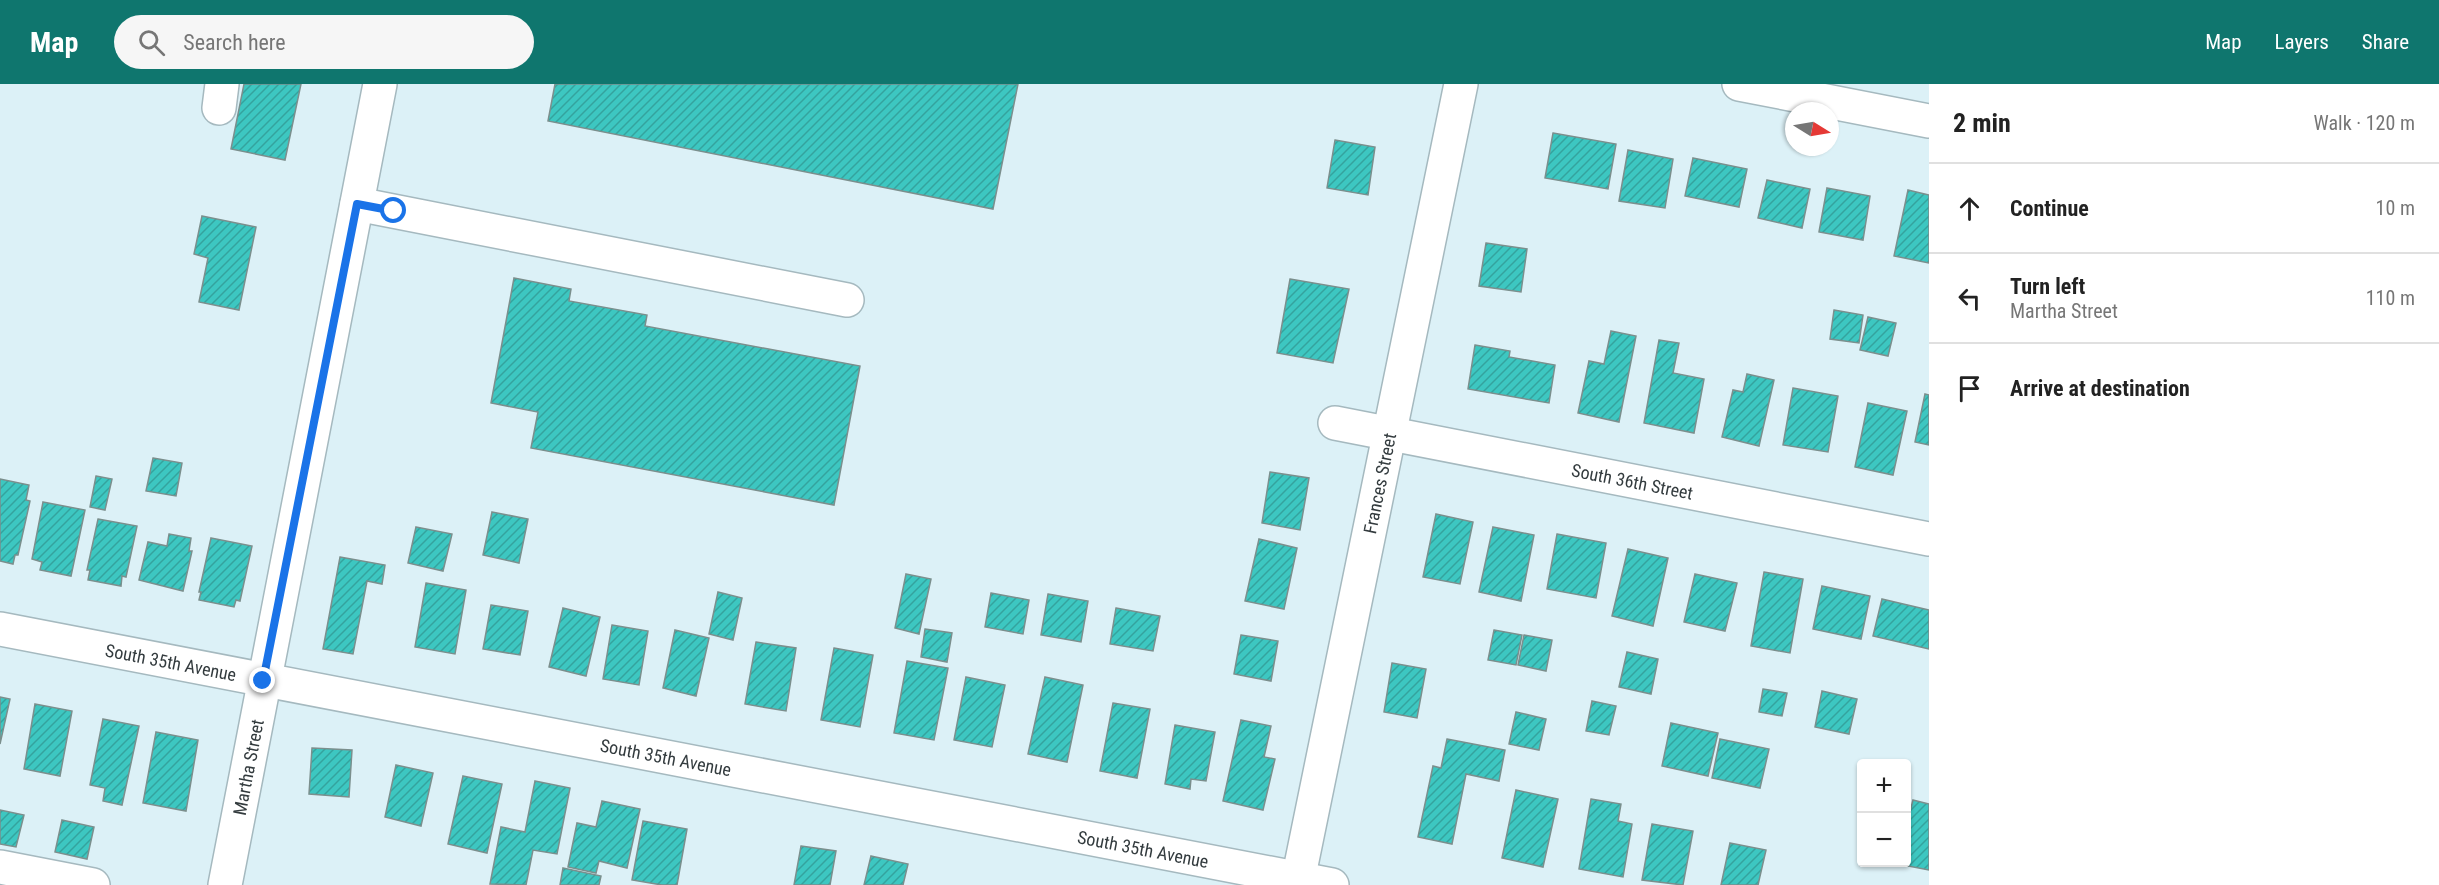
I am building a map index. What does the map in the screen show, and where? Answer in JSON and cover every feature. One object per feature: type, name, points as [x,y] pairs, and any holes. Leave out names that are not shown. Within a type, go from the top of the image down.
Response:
[{"type":"street","name":"Martha Street","points":[[225,885],[380,84]]},
{"type":"street","name":"Frances Street","points":[[1297,882],[1461,84]]},
{"type":"street","points":[[1739,84],[1929,121]]},
{"type":"street","points":[[357,204],[848,300]]},
{"type":"street","name":"South 36th Street","points":[[1335,423],[1929,539]]},
{"type":"street","name":"South 35th Avenue","points":[[0,628],[1297,882],[1332,885]]},
{"type":"street","points":[[0,867],[93,885]]},
{"type":"building","points":[[244,84],[301,84],[285,160],[231,149]]},
{"type":"building","points":[[555,84],[1018,84],[993,209],[548,121]]},
{"type":"building","points":[[1553,133],[1616,144],[1608,189],[1545,178]]},
{"type":"building","points":[[1335,140],[1375,147],[1368,195],[1327,188]]},
{"type":"building","points":[[1628,150],[1673,159],[1665,208],[1619,201]]},
{"type":"building","points":[[1693,158],[1747,169],[1739,207],[1685,196]]},
{"type":"building","points":[[1767,180],[1810,189],[1802,228],[1758,218]]},
{"type":"building","points":[[1827,188],[1870,196],[1863,240],[1819,232]]},
{"type":"building","points":[[1908,190],[1929,195],[1929,263],[1894,256]]},
{"type":"building","points":[[202,216],[256,227],[239,310],[199,302],[208,258],[194,254]]},
{"type":"building","points":[[1486,243],[1527,249],[1521,292],[1479,286]]},
{"type":"building","points":[[514,278],[571,289],[569,301],[647,315],[645,326],[860,366],[834,505],[531,448],[538,412],[491,403]]},
{"type":"building","points":[[1290,279],[1349,289],[1333,363],[1277,353]]},
{"type":"building","points":[[1834,310],[1863,315],[1859,343],[1830,339]]},
{"type":"building","points":[[1868,317],[1896,323],[1888,356],[1860,350]]},
{"type":"building","points":[[1611,331],[1636,336],[1619,422],[1578,413],[1589,361],[1604,364]]},
{"type":"building","points":[[1659,340],[1679,343],[1673,373],[1704,379],[1694,433],[1644,423]]},
{"type":"building","points":[[1475,345],[1510,351],[1509,357],[1555,365],[1549,403],[1468,389]]},
{"type":"building","points":[[1747,374],[1774,380],[1759,446],[1722,437],[1733,390],[1743,392]]},
{"type":"building","points":[[1793,388],[1838,396],[1828,452],[1783,445]]},
{"type":"building","points":[[1925,394],[1929,395],[1929,445],[1915,442]]},
{"type":"building","points":[[1868,403],[1907,411],[1893,475],[1855,467]]},
{"type":"building","points":[[153,458],[182,463],[176,496],[146,491]]},
{"type":"building","points":[[1270,472],[1309,478],[1300,530],[1262,523]]},
{"type":"building","points":[[96,476],[112,479],[105,510],[90,507]]},
{"type":"building","points":[[0,479],[29,485],[26,500],[30,501],[18,555],[15,555],[13,564],[0,561]]},
{"type":"building","points":[[43,502],[85,510],[71,576],[40,570],[42,562],[32,559]]},
{"type":"building","points":[[492,512],[528,519],[519,563],[483,555]]},
{"type":"building","points":[[1436,514],[1473,522],[1460,584],[1423,577]]},
{"type":"building","points":[[98,519],[137,526],[126,577],[122,576],[121,586],[88,580],[90,570],[87,570]]},
{"type":"building","points":[[416,527],[452,534],[443,571],[408,563]]},
{"type":"building","points":[[1493,527],[1534,535],[1521,601],[1479,592]]},
{"type":"building","points":[[169,534],[191,538],[189,551],[192,551],[183,591],[139,580],[148,542],[167,546]]},
{"type":"building","points":[[1557,534],[1606,543],[1596,598],[1547,589]]},
{"type":"building","points":[[211,538],[252,546],[240,601],[236,600],[234,607],[199,600]]},
{"type":"building","points":[[1259,539],[1297,548],[1284,609],[1245,601]]},
{"type":"building","points":[[1628,549],[1668,558],[1653,626],[1612,616]]},
{"type":"building","points":[[340,557],[385,565],[382,584],[367,581],[353,654],[323,649]]},
{"type":"building","points":[[1764,572],[1803,579],[1790,653],[1751,646]]},
{"type":"building","points":[[906,574],[931,579],[919,634],[895,628]]},
{"type":"building","points":[[1695,574],[1737,583],[1725,631],[1684,622]]},
{"type":"building","points":[[426,583],[466,590],[455,654],[415,647]]},
{"type":"building","points":[[1822,586],[1870,596],[1861,639],[1813,629]]},
{"type":"building","points":[[718,592],[742,598],[733,640],[709,634]]},
{"type":"building","points":[[991,593],[1029,600],[1023,634],[985,627]]},
{"type":"building","points":[[1048,594],[1088,601],[1081,642],[1041,635]]},
{"type":"building","points":[[1882,599],[1929,610],[1929,649],[1873,636]]},
{"type":"building","points":[[491,605],[528,611],[520,655],[483,649]]},
{"type":"building","points":[[563,608],[600,617],[586,676],[549,667]]},
{"type":"building","points":[[1116,608],[1160,616],[1153,651],[1110,644]]},
{"type":"building","points":[[612,625],[648,631],[639,685],[603,679]]},
{"type":"building","points":[[925,629],[952,633],[947,662],[921,657]]},
{"type":"building","points":[[675,630],[709,638],[696,696],[663,688]]},
{"type":"building","points":[[1494,630],[1522,635],[1516,665],[1488,660]]},
{"type":"building","points":[[1241,635],[1278,641],[1271,681],[1234,674]]},
{"type":"building","points":[[1524,635],[1552,640],[1546,671],[1518,665]]},
{"type":"building","points":[[756,642],[796,648],[786,711],[745,704]]},
{"type":"building","points":[[834,648],[873,655],[860,727],[821,720]]},
{"type":"building","points":[[1627,652],[1658,659],[1651,694],[1619,687]]},
{"type":"building","points":[[907,661],[948,668],[934,740],[894,733]]},
{"type":"building","points":[[1392,663],[1426,669],[1417,718],[1384,712]]},
{"type":"building","points":[[966,677],[1005,685],[992,747],[954,740]]},
{"type":"building","points":[[1045,677],[1083,685],[1067,762],[1028,754]]},
{"type":"building","points":[[1763,689],[1787,693],[1782,716],[1759,712]]},
{"type":"building","points":[[1822,691],[1857,699],[1849,734],[1815,727]]},
{"type":"building","points":[[0,697],[10,699],[0,744]]},
{"type":"building","points":[[1592,701],[1616,706],[1609,735],[1586,731]]},
{"type":"building","points":[[1113,703],[1150,709],[1137,778],[1100,771]]},
{"type":"building","points":[[35,704],[72,711],[60,776],[24,769]]},
{"type":"building","points":[[1516,712],[1546,719],[1539,750],[1509,744]]},
{"type":"building","points":[[103,719],[139,726],[122,805],[103,801],[105,788],[90,785]]},
{"type":"building","points":[[1241,720],[1271,726],[1264,757],[1275,759],[1263,810],[1223,801]]},
{"type":"building","points":[[1671,723],[1718,733],[1708,776],[1662,766]]},
{"type":"building","points":[[1175,725],[1215,732],[1206,781],[1191,779],[1190,789],[1165,784]]},
{"type":"building","points":[[156,732],[198,740],[186,811],[143,803]]},
{"type":"building","points":[[1447,739],[1505,750],[1499,781],[1466,774],[1452,844],[1418,837],[1433,766],[1441,768]]},
{"type":"building","points":[[1720,739],[1769,749],[1760,788],[1712,778]]},
{"type":"building","points":[[312,748],[352,750],[349,797],[309,794]]},
{"type":"building","points":[[396,765],[433,773],[421,826],[385,817]]},
{"type":"building","points":[[463,776],[502,784],[487,853],[448,844]]},
{"type":"building","points":[[535,781],[570,788],[557,854],[533,850],[526,885],[490,884],[501,827],[525,832]]},
{"type":"building","points":[[1516,790],[1558,799],[1543,867],[1502,858]]},
{"type":"building","points":[[1591,799],[1621,804],[1618,821],[1632,824],[1623,877],[1579,869]]},
{"type":"building","points":[[1913,800],[1929,804],[1929,870],[1911,867]]},
{"type":"building","points":[[602,801],[640,809],[627,868],[599,861],[596,873],[568,867],[577,823],[596,827]]},
{"type":"building","points":[[0,810],[24,815],[16,847],[0,844]]},
{"type":"building","points":[[62,820],[94,827],[87,859],[55,852]]},
{"type":"building","points":[[643,821],[687,829],[677,885],[632,880]]},
{"type":"building","points":[[1652,824],[1693,831],[1683,885],[1642,880]]},
{"type":"building","points":[[1730,843],[1766,850],[1758,885],[1721,885]]},
{"type":"building","points":[[801,846],[836,851],[830,885],[794,885]]},
{"type":"building","points":[[871,856],[908,864],[903,885],[864,885]]},
{"type":"building","points":[[563,868],[601,876],[599,885],[560,885]]},
{"type":"route","points":[[263,681],[357,204],[394,211]]}]
